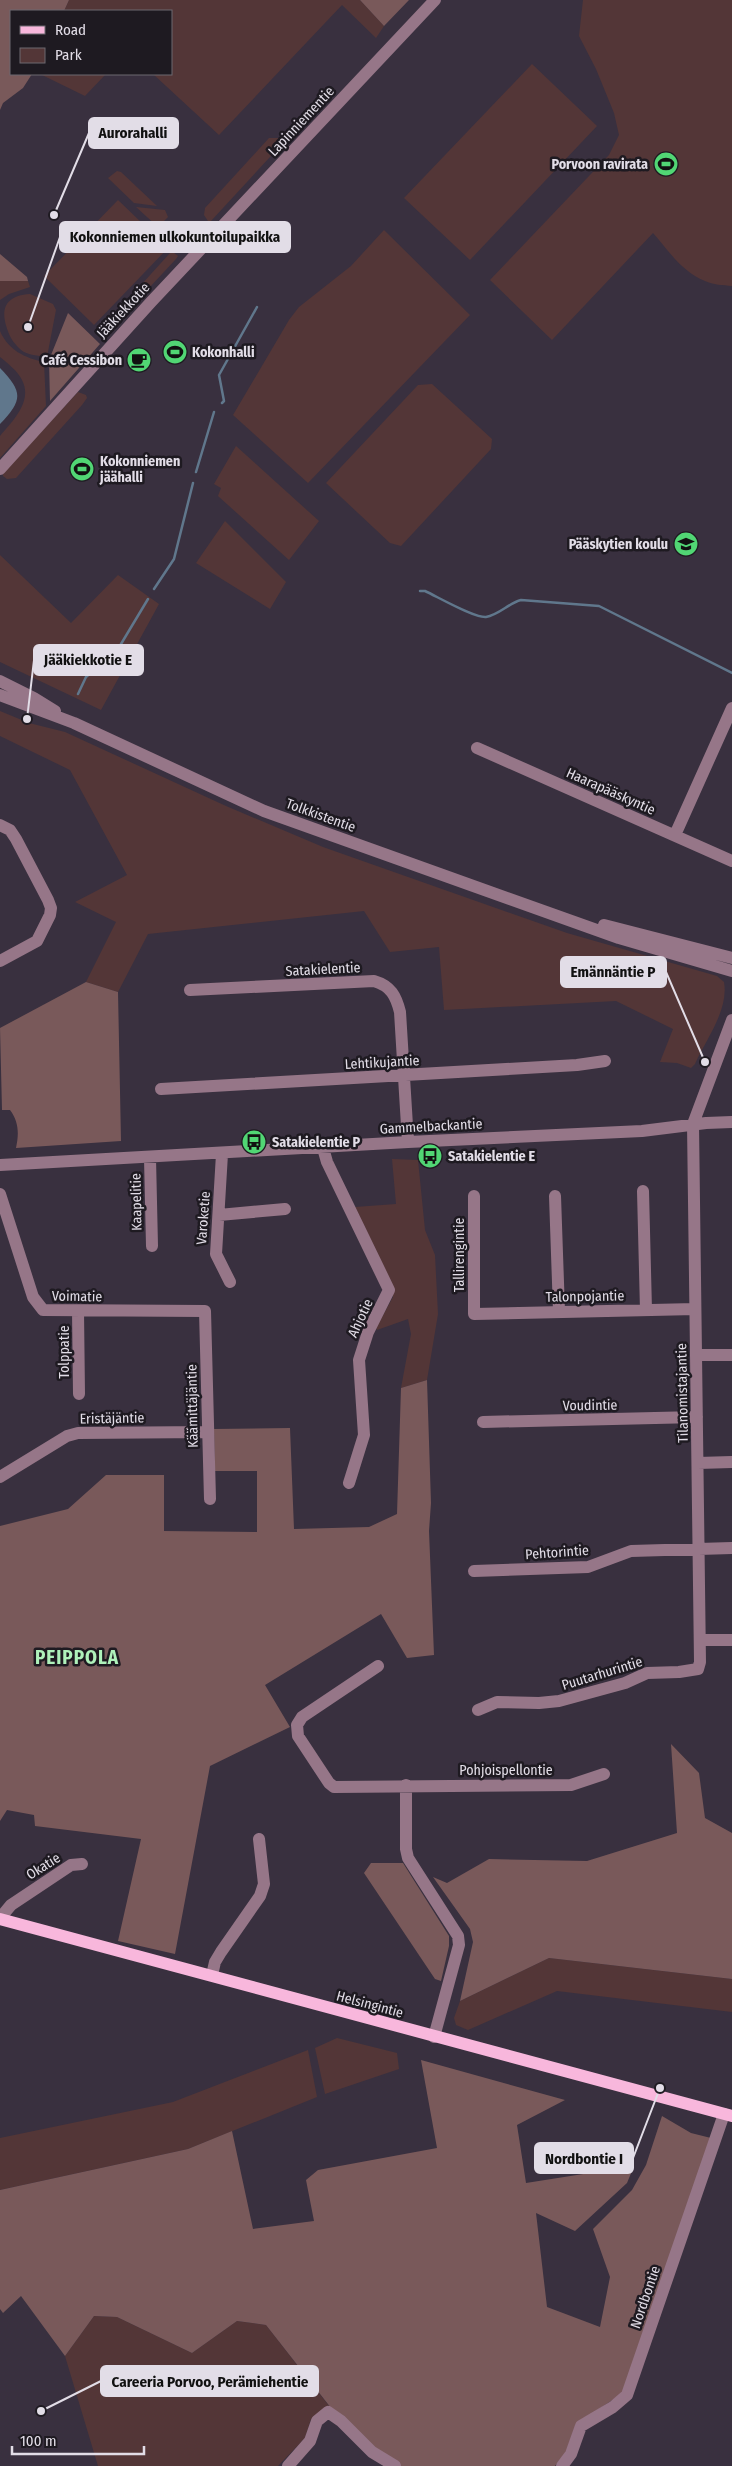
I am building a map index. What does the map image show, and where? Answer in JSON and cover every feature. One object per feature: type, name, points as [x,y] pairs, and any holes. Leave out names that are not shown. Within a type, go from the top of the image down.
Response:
[{"type":"main road","name":"Helsingintie","points":[[0,1919],[728,2115]]},
{"type":"street","name":"Lapinniementie","points":[[188,262],[435,0]]},
{"type":"street","name":"Jääkiekkotie","points":[[0,469],[188,262]]},
{"type":"street","name":"Tolkkistentie","points":[[0,681],[34,698],[74,723]]},
{"type":"street","name":"Tolkkistentie","points":[[0,695],[74,723],[264,811],[619,938],[732,971]]},
{"type":"street","points":[[675,835],[732,708]]},
{"type":"street","name":"Haarapääskyntie","points":[[477,748],[732,861]]},
{"type":"street","points":[[0,825],[13,834],[51,908],[48,922],[37,941],[0,961]]},
{"type":"street","name":"Tolkkistentie","points":[[564,918],[620,929],[732,958]]},
{"type":"street","name":"Satakielentie","points":[[190,990],[374,981],[383,984],[391,991],[398,1006],[408,1142]]},
{"type":"street","points":[[693,1124],[732,1020]]},
{"type":"street","name":"Lehtikujantie","points":[[161,1088],[404,1076],[577,1065],[605,1061]]},
{"type":"street","name":"Gammelbackantie","points":[[0,1165],[642,1131],[693,1124],[732,1122]]},
{"type":"street","name":"Tilanomistajantie","points":[[693,1124],[700,1662]]},
{"type":"street","name":"Ahjotie","points":[[323,1148],[327,1162],[389,1290],[368,1332],[359,1360],[364,1435],[349,1483]]},
{"type":"street","name":"Varoketie","points":[[222,1154],[216,1254],[230,1282]]},
{"type":"street","name":"Kaapelitie","points":[[150,1158],[152,1246]]},
{"type":"street","points":[[643,1191],[646,1310]]},
{"type":"street","name":"Voimatie","points":[[0,1194],[20,1260],[37,1306],[43,1310],[205,1311]]},
{"type":"street","name":"Tallirengintie","points":[[474,1196],[474,1314]]},
{"type":"street","points":[[555,1196],[559,1311]]},
{"type":"street","points":[[219,1215],[284,1209]]},
{"type":"street","name":"Talonpojantie","points":[[474,1314],[695,1309]]},
{"type":"street","name":"Tolppatie","points":[[78,1311],[79,1394]]},
{"type":"street","name":"Käämittäjäntie","points":[[205,1311],[210,1499]]},
{"type":"street","points":[[696,1355],[732,1355]]},
{"type":"street","name":"Voudintie","points":[[483,1422],[697,1417]]},
{"type":"street","name":"Eristäjäntie","points":[[0,1477],[67,1436],[78,1433],[207,1432]]},
{"type":"street","points":[[698,1463],[732,1462]]},
{"type":"street","name":"Pehtorintie","points":[[474,1571],[588,1567],[631,1551],[732,1548]]},
{"type":"street","points":[[701,1640],[732,1640]]},
{"type":"street","name":"Puutarhurintie","points":[[478,1710],[497,1702],[539,1703],[559,1701],[625,1684],[647,1673],[692,1671],[698,1668],[700,1662]]},
{"type":"street","name":"Pohjoispellontie","points":[[378,1666],[302,1717],[297,1725],[298,1736],[328,1783],[334,1787],[571,1785],[604,1774]]},
{"type":"street","points":[[406,1785],[406,1849],[408,1858],[458,1936],[459,1944],[434,2037]]},
{"type":"street","points":[[212,1975],[220,1952],[260,1896],[264,1884],[259,1839]]},
{"type":"street","name":"Okatie","points":[[0,1919],[11,1904],[71,1865],[82,1864]]},
{"type":"street","name":"Nordbontie","points":[[562,2466],[571,2454],[581,2426],[613,2407],[627,2395],[728,2115]]},
{"type":"street","points":[[288,2466],[310,2441],[317,2421],[328,2412],[341,2421],[372,2452],[394,2466]]},
{"type":"green space","points":[[69,0],[360,0],[384,26],[376,38],[342,5],[219,135],[154,75],[172,75],[172,10],[64,10]]},
{"type":"green space","name":"Porvoon ravirata","points":[[583,0],[732,0],[732,286],[708,282],[689,272],[653,233],[552,340],[490,280],[609,155],[619,135],[614,113],[596,69],[579,36]]},
{"type":"green space","points":[[532,64],[597,126],[470,260],[404,198]]},
{"type":"green space","points":[[42,75],[105,75],[85,96]]},
{"type":"green space","points":[[269,138],[278,138],[282,144],[211,221],[208,221],[204,215],[205,208]]},
{"type":"green space","points":[[117,171],[121,172],[157,206],[134,203],[108,178]]},
{"type":"green space","points":[[118,200],[168,248],[94,325],[44,276]]},
{"type":"green space","points":[[136,207],[165,210],[168,217],[158,227]]},
{"type":"green space","points":[[186,222],[198,226],[201,232],[182,252],[169,239],[167,233],[172,227]]},
{"type":"green space","points":[[384,230],[470,315],[308,483],[233,415],[289,320],[299,307],[351,266]]},
{"type":"green space","points":[[173,252],[178,256],[176,259],[108,332],[103,327],[170,253]]},
{"type":"green space","points":[[0,281],[28,281],[30,287],[9,294],[0,300]]},
{"type":"green space","points":[[30,294],[53,304],[56,310],[47,357],[24,352],[15,344],[7,330],[4,314],[8,303],[13,298]]},
{"type":"green space","points":[[0,331],[3,338],[12,348],[30,358],[44,362],[46,406],[0,458],[0,436],[20,410],[25,396],[25,388],[22,380],[12,367],[0,357]]},
{"type":"green space","points":[[432,384],[492,439],[491,449],[401,546],[390,543],[326,483],[418,385]]},
{"type":"green space","points":[[78,392],[86,395],[87,398],[82,405],[16,478],[7,479],[3,476],[3,473]]},
{"type":"green space","points":[[236,446],[319,521],[289,560],[218,496],[221,488],[214,484]]},
{"type":"green space","points":[[225,521],[286,582],[270,609],[196,563]]},
{"type":"green space","points":[[0,555],[71,623],[118,575],[159,604],[101,710],[0,662]]},
{"type":"green space","points":[[0,711],[29,723],[65,732],[226,806],[323,847],[567,933],[717,976],[724,982],[725,993],[716,1024],[695,1064],[691,1068],[677,1063],[660,1062],[673,1029],[616,1001],[444,1010],[439,947],[390,952],[364,911],[148,934],[118,992],[86,982],[116,922],[75,902],[127,875],[70,770],[0,736]]},
{"type":"green space","points":[[392,1159],[418,1160],[425,1230],[435,1255],[438,1314],[427,1380],[401,1388],[411,1334],[408,1319],[377,1330],[376,1328],[393,1297],[393,1286],[355,1207],[396,1204]]},
{"type":"green space","points":[[549,1958],[732,1979],[732,2012],[557,1991],[468,2030],[456,2025],[454,2018],[460,2001]]},
{"type":"green space","points":[[337,2038],[397,2053],[399,2069],[325,2094],[315,2048]]},
{"type":"green space","points":[[308,2050],[317,2097],[188,2149],[0,2190],[0,2138],[173,2102]]},
{"type":"green space","points":[[94,2316],[117,2317],[192,2353],[237,2321],[266,2325],[329,2406],[311,2419],[305,2438],[278,2466],[98,2466],[65,2356]]},
{"type":"shaded area","points":[[0,0],[69,0],[64,10],[10,10],[10,75],[31,75],[23,88],[3,103],[0,110]]},
{"type":"shaded area","points":[[360,0],[409,0],[384,26]]},
{"type":"shaded area","points":[[0,254],[27,277],[28,281],[0,281]]},
{"type":"shaded area","points":[[68,313],[100,344],[50,401],[49,360]]},
{"type":"shaded area","points":[[86,982],[118,992],[121,1141],[16,1148],[18,1138],[17,1124],[10,1110],[2,1110],[0,1028]]},
{"type":"shaded area","points":[[427,1380],[431,1503],[429,1531],[434,1655],[407,1658],[381,1614],[265,1685],[290,1727],[210,1766],[175,1954],[118,1941],[141,1839],[35,1826],[34,1815],[7,1810],[0,1821],[0,1526],[68,1509],[106,1475],[164,1475],[164,1531],[257,1532],[257,1471],[215,1471],[214,1429],[290,1428],[294,1529],[369,1527],[397,1514],[401,1388]]},
{"type":"shaded area","points":[[671,1744],[699,1773],[705,1818],[732,1833],[732,1979],[549,1958],[460,2001],[473,1942],[470,1929],[433,1877],[447,1883],[489,1859],[587,1861],[677,1833]]},
{"type":"shaded area","points":[[371,1863],[403,1863],[449,1936],[449,1946],[441,1981],[435,1979],[364,1873]]},
{"type":"shaded area","points":[[421,2060],[565,2100],[517,2125],[526,2183],[634,2166],[627,2183],[575,2231],[536,2213],[547,2307],[600,2327],[610,2277],[593,2229],[632,2190],[646,2165],[662,2116],[691,2133],[711,2138],[623,2393],[576,2424],[567,2451],[555,2466],[401,2466],[375,2449],[331,2408],[266,2325],[237,2321],[192,2353],[117,2317],[94,2316],[65,2356],[21,2296],[3,2313],[0,2309],[0,2190],[188,2149],[232,2131],[253,2229],[314,2221],[306,2180],[318,2170],[437,2148]]},
{"type":"water","points":[[0,368],[13,384],[17,396],[13,408],[0,424]]},
{"type":"waterway","points":[[222,403],[224,401],[219,375],[257,307]]},
{"type":"waterway","points":[[196,472],[214,412]]},
{"type":"waterway","points":[[154,589],[174,559],[193,483]]},
{"type":"waterway","points":[[420,591],[425,591],[473,614],[486,617],[521,600],[599,606],[732,673]]},
{"type":"waterway","points":[[78,694],[86,677],[118,649],[148,599]]},
{"type":"place","name":"Porvoon ravirata","points":[[666,164]]},
{"type":"place","name":"Aurorahalli","points":[[54,215]]},
{"type":"place","name":"Kokonniemen ulkokuntoilupaikka","points":[[28,327]]},
{"type":"place","name":"Kokonhalli","points":[[175,352]]},
{"type":"place","name":"Café Cessibon","points":[[139,360]]},
{"type":"place","name":"Kokonniemen jäähalli","points":[[82,469]]},
{"type":"place","name":"Pääskytien koulu","points":[[686,544]]},
{"type":"place","name":"Jääkiekkotie E","points":[[27,719]]},
{"type":"place","name":"Emännäntie P","points":[[705,1062]]},
{"type":"place","name":"Satakielentie P","points":[[254,1142]]},
{"type":"place","name":"Satakielentie E","points":[[430,1156]]},
{"type":"place","name":"Nordbontie I","points":[[660,2088]]},
{"type":"place","name":"Careeria Porvoo, Perämiehentie","points":[[41,2411]]},
{"type":"district","name":"PEIPPOLA","points":[[77,1657]]}]
